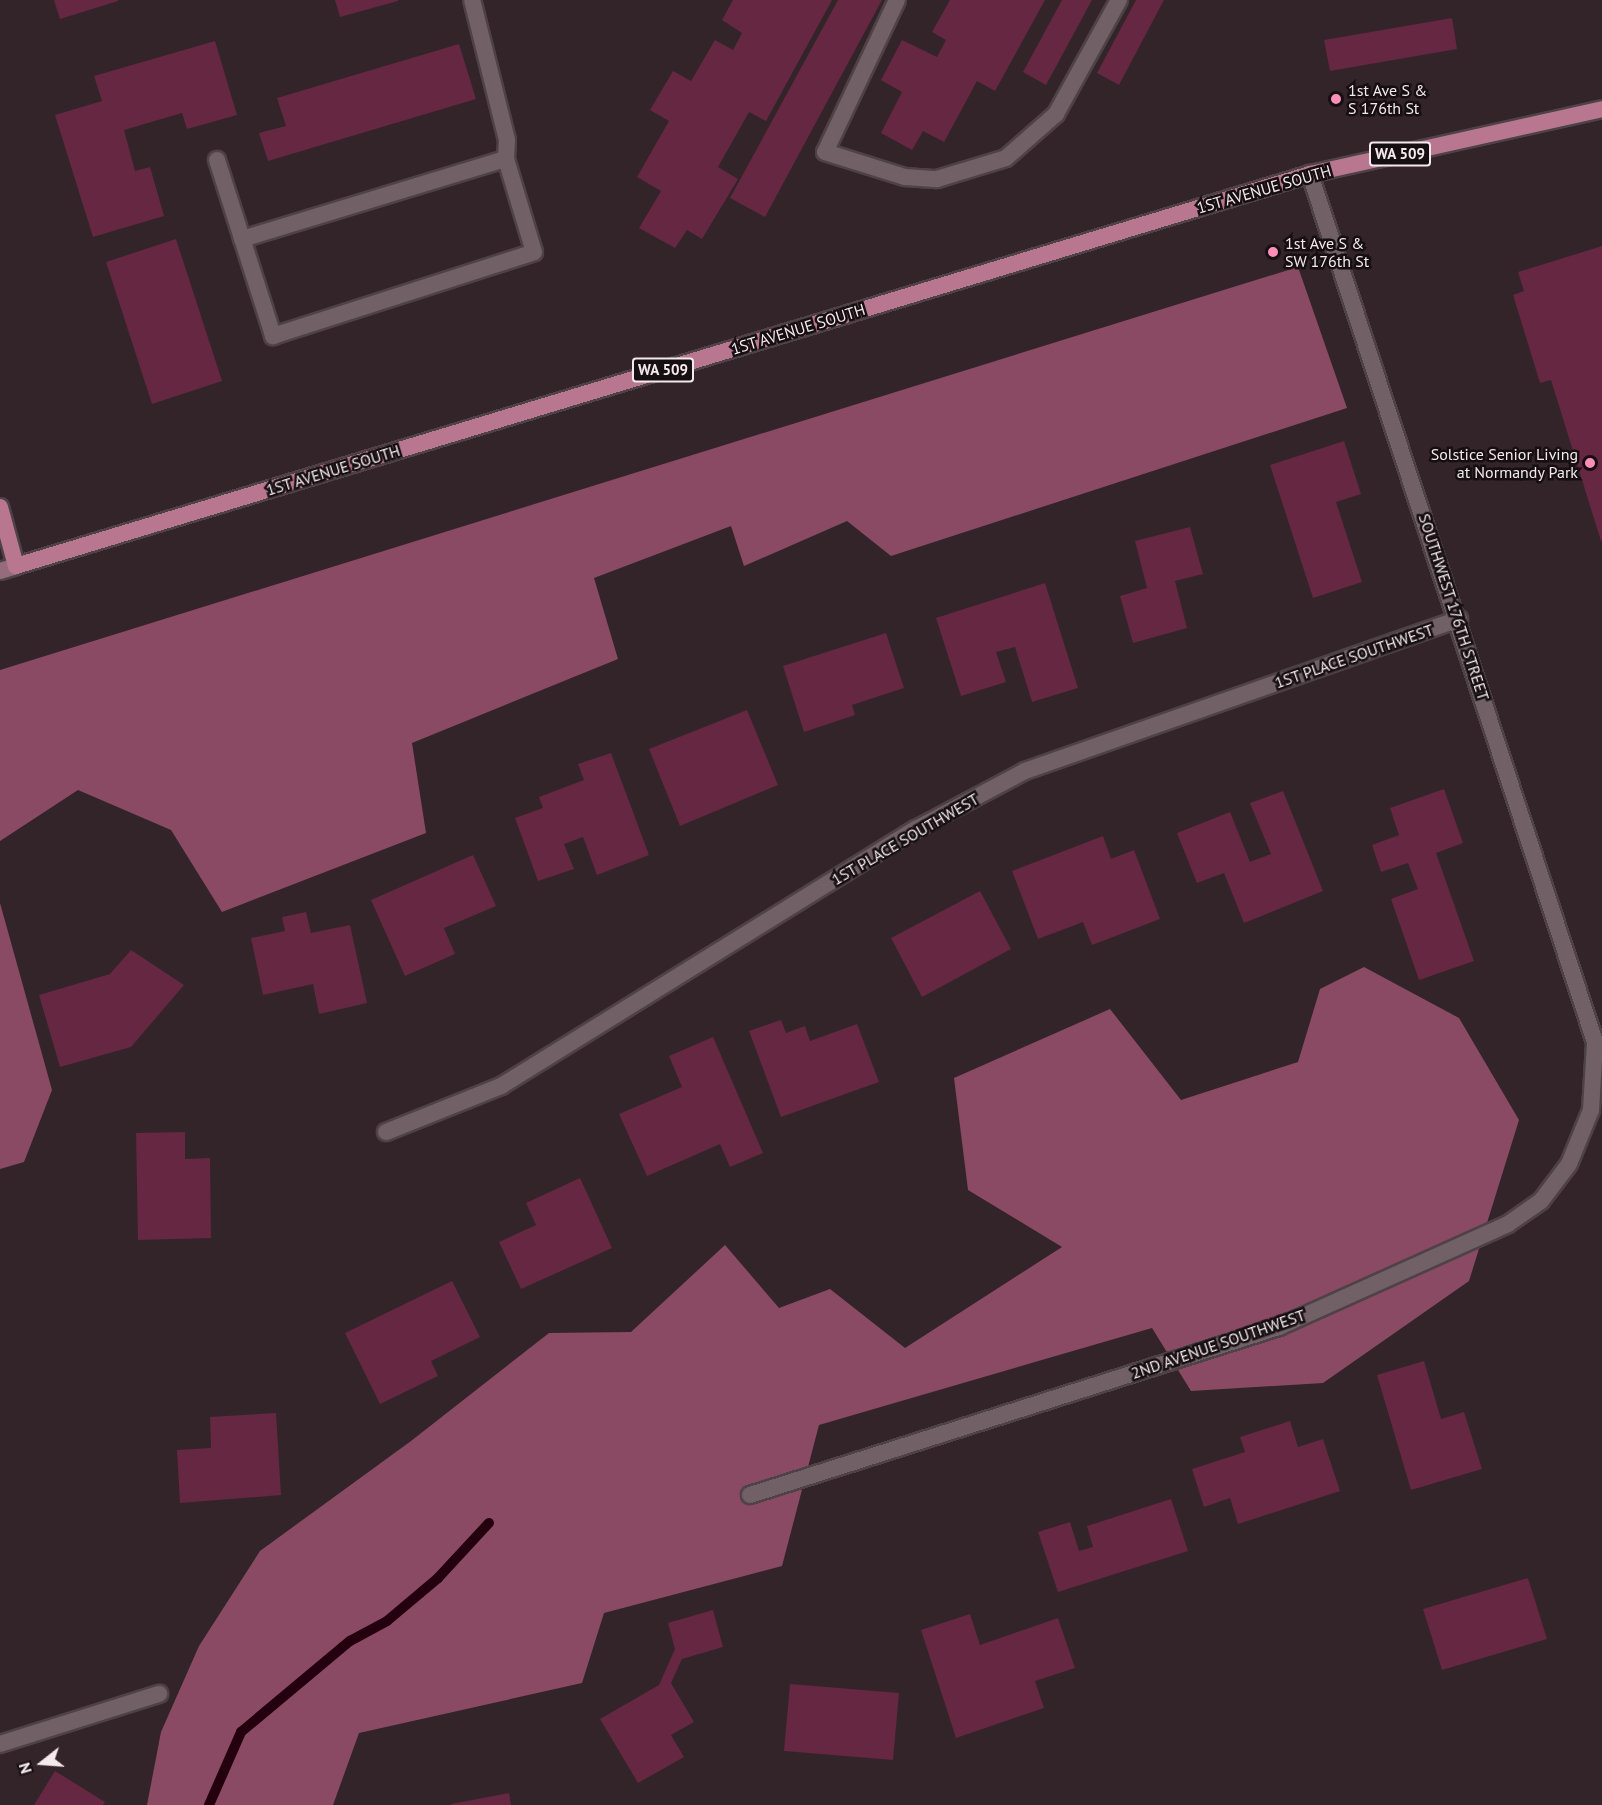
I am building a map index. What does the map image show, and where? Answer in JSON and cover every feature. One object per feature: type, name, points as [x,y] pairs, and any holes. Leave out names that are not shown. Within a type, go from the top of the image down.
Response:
[{"type":"main road","name":"1ST AVENUE SOUTH","points":[[8,569],[1310,174],[1602,109]]},
{"type":"main road","name":"WA 509","points":[[0,507],[8,569]]},
{"type":"street","points":[[217,160],[273,336],[534,252],[507,159],[502,119],[472,0]]},
{"type":"street","points":[[897,0],[825,152],[905,177],[936,178],[1006,158],[1056,114],[1119,0]]},
{"type":"street","points":[[242,238],[507,159]]},
{"type":"street","name":"SOUTHWEST 176TH STREET","points":[[1310,174],[1459,620],[1595,1041]]},
{"type":"street","name":"1ST PLACE SOUTHWEST","points":[[386,1132],[501,1086],[916,829],[1025,771],[1459,620]]},
{"type":"street","name":"2ND AVENUE SOUTHWEST","points":[[750,1495],[1279,1327],[1508,1224],[1541,1201],[1569,1164],[1591,1110],[1595,1041]]},
{"type":"street","points":[[0,1744],[159,1694]]},
{"type":"shaded area","points":[[1298,267],[1347,408],[891,556],[847,521],[744,566],[731,526],[594,578],[618,659],[412,743],[426,833],[222,912],[171,830],[78,790],[0,841],[0,670]]},
{"type":"shaded area","points":[[0,903],[52,1090],[24,1162],[0,1169]]},
{"type":"shaded area","points":[[1364,967],[1459,1018],[1519,1120],[1469,1281],[1323,1383],[1191,1391],[1152,1328],[819,1425],[782,1566],[604,1613],[582,1683],[359,1733],[333,1805],[147,1805],[161,1732],[199,1646],[260,1551],[411,1441],[549,1333],[631,1332],[725,1245],[779,1308],[830,1289],[905,1348],[1062,1247],[968,1190],[954,1078],[1110,1009],[1181,1100],[1298,1062],[1320,989]]},
{"type":"building","points":[[54,0],[118,0],[118,1],[60,19]]},
{"type":"building","points":[[335,0],[398,0],[398,1],[340,17]]},
{"type":"building","points":[[733,0],[832,0],[766,121],[749,112],[718,167],[738,179],[702,239],[687,230],[675,248],[639,228],[661,191],[637,177],[669,121],[650,110],[673,71],[691,81],[715,40],[733,50],[742,33],[722,20]]},
{"type":"building","points":[[838,0],[882,0],[765,217],[730,198]]},
{"type":"building","points":[[950,0],[1045,0],[995,91],[977,81],[944,142],[923,131],[912,150],[881,133],[902,92],[881,80],[902,40],[937,57],[946,40],[932,32]]},
{"type":"building","points":[[1062,0],[1092,0],[1046,85],[1023,72]]},
{"type":"building","points":[[1136,0],[1164,0],[1119,85],[1097,73]]},
{"type":"building","points":[[1452,18],[1457,49],[1330,71],[1324,40]]},
{"type":"building","points":[[215,41],[237,115],[187,129],[182,113],[124,130],[135,171],[150,167],[164,216],[93,237],[55,115],[102,101],[94,76]]},
{"type":"building","points":[[459,44],[476,99],[268,161],[259,133],[286,126],[277,98]]},
{"type":"building","points":[[176,239],[222,381],[152,404],[106,262]]},
{"type":"building","name":"Solstice Senior Living at Normandy Park","points":[[1602,246],[1601,541],[1551,380],[1540,383],[1513,295],[1524,291],[1518,272]]},
{"type":"building","points":[[1344,441],[1361,494],[1336,502],[1362,582],[1313,598],[1270,465]]},
{"type":"building","points":[[1190,527],[1203,574],[1175,581],[1187,628],[1133,643],[1120,596],[1147,588],[1135,541]]},
{"type":"building","points":[[1045,583],[1078,688],[1032,702],[1015,647],[996,652],[1006,682],[961,696],[936,618]]},
{"type":"building","points":[[886,633],[904,688],[852,705],[855,715],[804,732],[783,666]]},
{"type":"building","points":[[747,710],[778,785],[680,826],[649,749]]},
{"type":"building","points":[[611,753],[649,855],[597,875],[583,837],[564,844],[574,869],[538,881],[515,818],[543,808],[539,797],[584,780],[578,764]]},
{"type":"building","points":[[1444,789],[1463,843],[1436,853],[1474,961],[1419,980],[1391,899],[1418,889],[1408,863],[1381,872],[1372,845],[1399,835],[1390,808]]},
{"type":"building","points":[[1283,791],[1323,891],[1244,923],[1224,873],[1197,883],[1177,833],[1230,812],[1250,862],[1271,854],[1250,803]]},
{"type":"building","points":[[1103,836],[1111,859],[1134,850],[1160,919],[1092,945],[1083,922],[1038,939],[1012,871]]},
{"type":"building","points":[[473,855],[496,906],[444,928],[455,954],[405,976],[371,900]]},
{"type":"building","points":[[980,891],[1011,949],[922,997],[891,938]]},
{"type":"building","points":[[306,912],[311,933],[350,925],[367,1003],[319,1014],[313,984],[263,995],[251,938],[285,931],[282,917]]},
{"type":"building","points":[[131,950],[184,985],[131,1047],[60,1067],[39,995],[110,974]]},
{"type":"building","points":[[781,1020],[786,1033],[805,1026],[810,1041],[857,1024],[879,1082],[781,1117],[749,1031]]},
{"type":"building","points":[[713,1037],[763,1153],[730,1167],[720,1144],[647,1176],[619,1114],[682,1087],[669,1056]]},
{"type":"building","points":[[185,1132],[185,1159],[210,1158],[211,1238],[138,1240],[136,1133]]},
{"type":"building","points":[[580,1178],[612,1248],[521,1289],[499,1242],[536,1225],[526,1203]]},
{"type":"building","points":[[452,1281],[480,1337],[431,1361],[438,1376],[380,1404],[345,1333]]},
{"type":"building","points":[[1424,1361],[1441,1419],[1464,1412],[1482,1469],[1411,1490],[1377,1375]]},
{"type":"building","points":[[276,1413],[281,1495],[180,1503],[177,1450],[211,1448],[210,1417]]},
{"type":"building","points":[[1290,1421],[1298,1447],[1323,1439],[1340,1491],[1238,1524],[1230,1498],[1204,1507],[1192,1469],[1245,1452],[1240,1437]]},
{"type":"building","points":[[1171,1499],[1188,1551],[1058,1592],[1038,1532],[1070,1522],[1079,1551],[1093,1547],[1087,1526]]},
{"type":"building","points":[[1528,1578],[1547,1639],[1442,1670],[1423,1609]]},
{"type":"building","points":[[713,1610],[723,1647],[682,1659],[671,1683],[694,1722],[671,1735],[684,1757],[638,1783],[600,1719],[659,1685],[675,1649],[668,1623]]},
{"type":"building","points":[[970,1614],[980,1645],[1058,1618],[1075,1668],[1035,1681],[1044,1708],[956,1738],[921,1630]]},
{"type":"building","points":[[790,1684],[899,1693],[893,1760],[784,1751]]},
{"type":"building","points":[[55,1771],[105,1802],[103,1805],[34,1805]]},
{"type":"building","points":[[509,1793],[511,1805],[451,1805],[451,1804]]},
{"type":"waterway","points":[[209,1805],[241,1732],[350,1641],[387,1621],[438,1578],[489,1523]]},
{"type":"place","name":"1st Ave S & S 176th St","points":[[1336,99]]},
{"type":"place","name":"1st Ave S & SW 176th St","points":[[1273,252]]},
{"type":"place","name":"Solstice Senior Living at Normandy Park","points":[[1590,463]]}]
